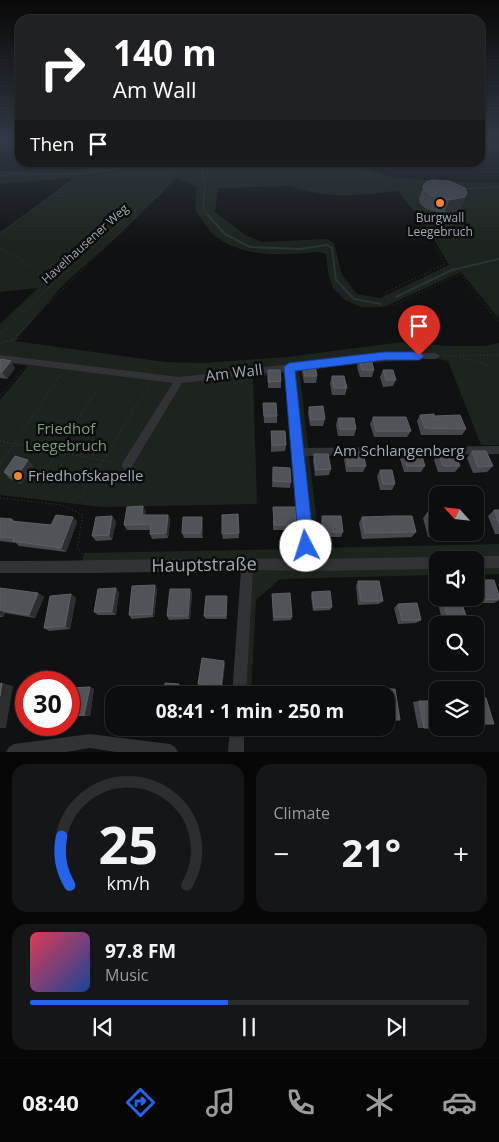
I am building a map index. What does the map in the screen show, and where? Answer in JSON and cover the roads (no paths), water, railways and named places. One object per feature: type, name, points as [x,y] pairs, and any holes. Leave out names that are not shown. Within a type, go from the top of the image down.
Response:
[{"type":"street","name":"Am Wall","points":[[0,358],[179,380],[384,356],[436,356]]},
{"type":"street","points":[[289,367],[308,565]]},
{"type":"street","points":[[127,465],[179,380]]},
{"type":"street","name":"Am Schlangenberg","points":[[298,452],[499,450]]},
{"type":"street","points":[[484,562],[499,562]]},
{"type":"street","name":"Hauptstraße","points":[[0,567],[429,563]]},
{"type":"street","points":[[240,686],[247,564]]},
{"type":"street","points":[[236,752],[237,736]]},
{"type":"street","points":[[14,752],[90,741],[170,752]]},
{"type":"waterway","points":[[203,176],[205,187],[203,210],[207,214]]},
{"type":"waterway","points":[[463,189],[499,187]]},
{"type":"waterway","points":[[207,214],[225,234],[250,247],[299,249],[327,245],[332,248],[336,280],[354,299],[381,304]]},
{"type":"waterway","points":[[396,297],[452,270],[499,259]]},
{"type":"place","name":"Burgwall Leegebruch","points":[[440,203]]},
{"type":"place","name":"Friedhofskapelle","points":[[18,476]]},
{"type":"park label","name":"Friedhof Leegebruch","points":[[66,438]]}]
